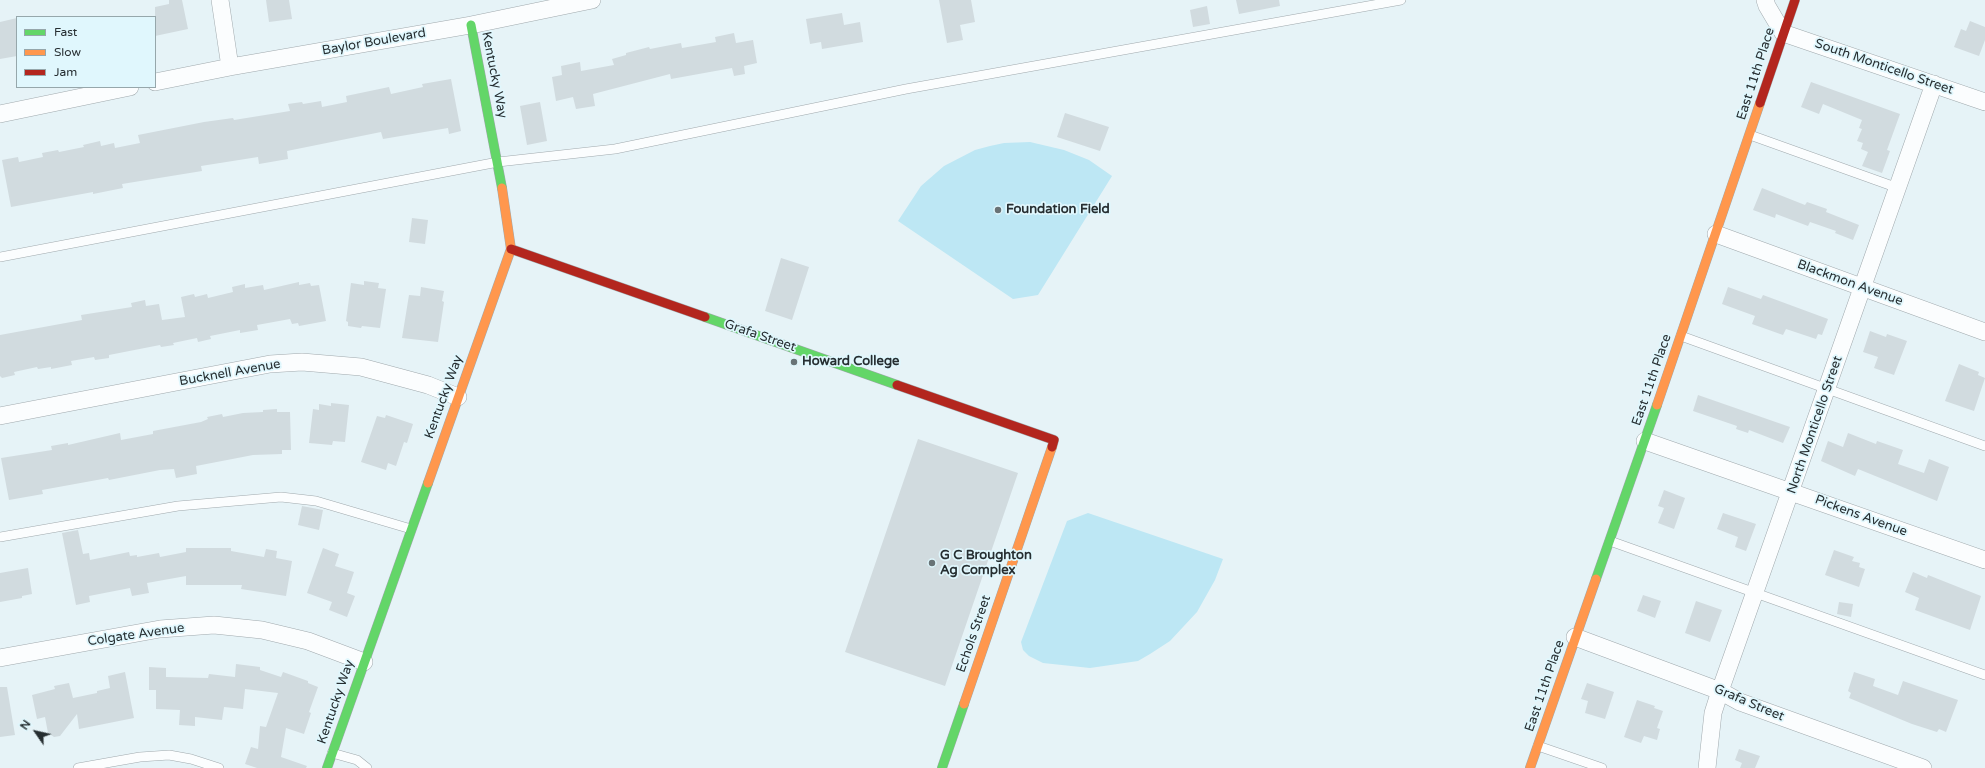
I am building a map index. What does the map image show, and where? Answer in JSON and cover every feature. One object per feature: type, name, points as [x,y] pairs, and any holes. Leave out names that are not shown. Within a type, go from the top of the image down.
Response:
[{"type":"street","points":[[220,0],[230,67]]},
{"type":"street","name":"Baylor Boulevard","points":[[156,82],[230,67],[472,25],[592,0]]},
{"type":"street","points":[[1765,0],[1783,33]]},
{"type":"street","name":"East 11th Place","points":[[1530,768],[1681,336],[1795,0]]},
{"type":"street","name":"Kentucky Way","points":[[327,768],[511,248],[508,220],[498,162],[472,25]]},
{"type":"street","name":"South Monticello Street","points":[[1783,33],[1985,102]]},
{"type":"street","name":"North Monticello Street","points":[[1707,768],[1713,713],[1720,691],[1934,84]]},
{"type":"street","points":[[0,114],[125,88]]},
{"type":"street","name":"Blackmon Avenue","points":[[1716,234],[1985,332]]},
{"type":"street","name":"Grafa Street","points":[[511,248],[1054,440]]},
{"type":"street","name":"Bucknell Avenue","points":[[0,416],[270,364],[302,362],[361,368],[428,385],[458,397]]},
{"type":"street","name":"Echols Street","points":[[942,768],[1054,440]]},
{"type":"street","name":"Pickens Avenue","points":[[1645,440],[1985,560]]},
{"type":"street","name":"Colgate Avenue","points":[[0,658],[160,629],[214,625],[262,630],[300,639],[364,662]]},
{"type":"street","name":"Grafa Street","points":[[1575,637],[1720,691],[1740,702],[1923,768]]},
{"type":"lane","points":[[0,257],[498,162],[615,149],[906,89],[1400,0]]},
{"type":"lane","points":[[1750,135],[1898,188]]},
{"type":"lane","points":[[1681,336],[1985,446]]},
{"type":"lane","points":[[0,537],[178,506],[282,497],[316,501],[411,529]]},
{"type":"lane","points":[[1610,541],[1985,674]]},
{"type":"lane","points":[[1538,746],[1602,768]]},
{"type":"lane","points":[[332,753],[357,760],[367,768]]},
{"type":"lane","points":[[78,768],[140,757],[169,756],[191,759],[219,768]]},
{"type":"shaded area","name":"Foundation Field","points":[[1030,142],[1064,150],[1089,160],[1112,176],[1038,295],[1013,299],[898,221],[921,186],[944,166],[975,150],[1004,143]]},
{"type":"shaded area","points":[[1088,513],[1223,559],[1215,580],[1197,612],[1170,641],[1138,661],[1090,668],[1043,663],[1029,656],[1023,650],[1021,642],[1067,521]]},
{"type":"building","points":[[169,0],[182,0],[188,29],[156,36],[155,7],[169,4]]},
{"type":"building","points":[[266,0],[289,0],[292,19],[269,22]]},
{"type":"building","points":[[939,0],[971,0],[975,22],[960,25],[963,40],[947,43]]},
{"type":"building","points":[[1236,0],[1279,0],[1280,6],[1239,14]]},
{"type":"building","points":[[1207,6],[1210,24],[1193,27],[1190,10]]},
{"type":"building","points":[[842,13],[844,25],[860,22],[863,42],[822,49],[821,42],[810,44],[806,19]]},
{"type":"building","points":[[16,18],[16,56],[0,59],[0,22]]},
{"type":"building","points":[[1970,21],[1985,27],[1985,40],[1979,56],[1954,47],[1961,29],[1966,31]]},
{"type":"building","points":[[734,33],[736,43],[753,40],[757,63],[744,66],[745,74],[734,76],[732,68],[671,79],[670,74],[593,94],[595,106],[576,109],[573,97],[556,101],[552,77],[562,75],[561,66],[580,62],[581,71],[614,65],[612,59],[626,55],[626,53],[649,47],[650,49],[681,43],[682,48],[716,42],[715,37]]},
{"type":"building","points":[[451,79],[461,131],[449,134],[448,128],[383,139],[381,132],[287,151],[288,159],[259,164],[258,157],[201,166],[202,171],[122,184],[123,188],[93,194],[93,192],[11,207],[2,160],[18,157],[19,162],[43,157],[42,153],[58,150],[59,152],[84,147],[83,145],[100,141],[101,146],[114,143],[115,148],[140,143],[138,135],[204,122],[233,118],[234,120],[290,111],[288,104],[302,102],[303,104],[321,101],[322,107],[347,102],[346,96],[389,87],[391,94],[423,87],[422,84]]},
{"type":"building","points":[[1811,82],[1900,114],[1887,150],[1890,151],[1882,173],[1862,166],[1868,152],[1861,149],[1863,143],[1857,141],[1862,129],[1859,128],[1862,120],[1823,104],[1819,114],[1801,107]]},
{"type":"building","points":[[540,102],[547,141],[527,145],[520,106]]},
{"type":"building","points":[[1065,113],[1109,127],[1100,151],[1057,137]]},
{"type":"building","points":[[1762,188],[1805,205],[1807,202],[1827,209],[1826,212],[1859,225],[1853,240],[1835,233],[1836,231],[1810,222],[1808,226],[1776,214],[1775,218],[1753,210]]},
{"type":"building","points":[[412,218],[428,220],[425,244],[409,242]]},
{"type":"building","points":[[781,258],[809,267],[792,320],[765,311]]},
{"type":"building","points":[[364,281],[379,283],[378,288],[386,289],[380,328],[348,326],[348,322],[346,321],[351,283],[364,285]]},
{"type":"building","points":[[299,282],[299,285],[310,283],[311,286],[319,285],[326,321],[299,326],[298,323],[292,324],[290,319],[257,325],[258,330],[240,333],[240,330],[210,336],[211,339],[198,342],[197,338],[173,343],[174,345],[161,347],[160,345],[109,355],[109,358],[95,360],[94,357],[71,361],[72,365],[51,369],[51,367],[38,369],[37,367],[14,372],[15,375],[2,378],[0,376],[0,335],[82,320],[81,315],[132,307],[131,303],[145,300],[146,306],[159,304],[162,320],[185,317],[181,297],[194,294],[195,297],[207,294],[208,298],[233,292],[232,287],[245,284],[245,288],[263,285],[264,290]]},
{"type":"building","points":[[421,287],[444,291],[442,301],[444,302],[438,342],[402,338],[409,295],[420,296]]},
{"type":"building","points":[[1728,287],[1761,299],[1763,295],[1828,319],[1822,335],[1818,334],[1816,339],[1786,329],[1783,335],[1752,324],[1755,316],[1722,304]]},
{"type":"building","points":[[1870,331],[1886,337],[1887,334],[1907,341],[1894,375],[1874,368],[1878,357],[1863,352]]},
{"type":"building","points":[[1959,364],[1979,372],[1978,375],[1985,378],[1974,411],[1945,401]]},
{"type":"building","points":[[1698,395],[1790,427],[1783,443],[1749,430],[1748,433],[1736,429],[1737,426],[1693,411]]},
{"type":"building","points":[[331,403],[349,405],[345,442],[333,441],[332,445],[309,443],[313,409],[319,410],[319,404],[331,406]]},
{"type":"building","points":[[277,409],[277,412],[290,412],[291,450],[282,450],[282,454],[253,455],[196,466],[197,474],[176,478],[174,469],[160,470],[109,480],[108,478],[42,490],[43,494],[9,500],[1,458],[52,450],[51,446],[68,443],[68,445],[120,433],[121,440],[153,434],[153,431],[201,422],[208,419],[207,417],[222,414],[223,417]]},
{"type":"building","points":[[386,415],[413,424],[407,443],[404,442],[396,466],[388,463],[386,470],[361,462],[377,416],[385,418]]},
{"type":"building","points":[[1848,433],[1876,444],[1877,441],[1903,450],[1898,464],[1924,473],[1929,459],[1949,467],[1937,501],[1858,469],[1855,476],[1821,461],[1828,441],[1843,447]]},
{"type":"building","name":"G C Broughton Ag Complex","points":[[918,439],[1018,473],[945,686],[845,652]]},
{"type":"building","points":[[1664,490],[1685,498],[1674,529],[1658,523],[1664,508],[1658,506]]},
{"type":"building","points":[[302,506],[323,510],[319,530],[298,525]]},
{"type":"building","points":[[1723,513],[1756,524],[1746,551],[1735,547],[1738,537],[1717,529]]},
{"type":"building","points":[[78,530],[83,554],[89,553],[90,560],[129,552],[130,556],[137,555],[137,557],[159,553],[160,557],[186,552],[186,548],[231,548],[231,551],[264,557],[266,549],[277,551],[276,558],[292,561],[286,596],[241,589],[242,585],[186,585],[186,576],[147,583],[149,593],[132,596],[130,588],[89,596],[90,602],[76,605],[62,533]]},
{"type":"building","points":[[323,548],[339,554],[335,566],[354,572],[347,593],[355,596],[347,617],[329,610],[332,602],[307,593]]},
{"type":"building","points":[[1834,550],[1854,557],[1852,561],[1860,563],[1859,567],[1865,569],[1859,587],[1825,575]]},
{"type":"building","points":[[28,568],[32,594],[22,596],[22,598],[0,602],[0,573]]},
{"type":"building","points":[[1913,572],[1927,578],[1928,575],[1981,596],[1970,630],[1915,610],[1919,598],[1905,592]]},
{"type":"building","points":[[1643,595],[1661,601],[1655,618],[1637,611]]},
{"type":"building","points":[[1696,601],[1722,610],[1710,642],[1685,633]]},
{"type":"building","points":[[1839,602],[1853,604],[1851,617],[1837,614]]},
{"type":"building","points":[[236,664],[260,667],[260,670],[281,677],[283,672],[308,681],[308,683],[318,687],[309,712],[311,713],[304,734],[286,728],[281,757],[307,766],[306,768],[257,768],[245,764],[251,747],[258,749],[260,726],[266,727],[278,693],[245,689],[243,709],[224,707],[222,720],[195,717],[195,726],[179,725],[180,710],[156,709],[156,690],[149,690],[149,667],[166,668],[166,677],[208,678],[209,674],[235,677]]},
{"type":"building","points":[[125,672],[134,718],[79,729],[77,714],[60,736],[54,737],[48,733],[45,717],[37,719],[32,695],[55,689],[54,686],[69,683],[73,698],[97,693],[97,691],[110,688],[108,676]]},
{"type":"building","points":[[1854,672],[1875,679],[1873,686],[1898,695],[1903,681],[1958,700],[1946,732],[1939,729],[1937,732],[1912,724],[1849,698],[1851,693],[1848,691]]},
{"type":"building","points":[[1587,683],[1614,692],[1605,719],[1585,713],[1588,701],[1581,699]]},
{"type":"building","points":[[0,687],[7,687],[15,735],[0,737]]},
{"type":"building","points":[[1637,700],[1655,706],[1654,708],[1663,711],[1657,728],[1660,729],[1657,740],[1644,736],[1641,743],[1624,737]]},
{"type":"building","points":[[1739,749],[1760,756],[1755,768],[1740,768],[1742,763],[1735,760]]},
{"type":"traffic: fast","points":[[471,25],[502,188]]},
{"type":"traffic: fast","points":[[705,317],[897,385]]},
{"type":"traffic: fast","points":[[1596,579],[1657,405]]},
{"type":"traffic: fast","points":[[327,768],[428,483]]},
{"type":"traffic: fast","points":[[942,768],[964,704]]},
{"type":"traffic: slow","points":[[1657,405],[1760,103]]},
{"type":"traffic: slow","points":[[428,483],[511,249],[502,188]]},
{"type":"traffic: slow","points":[[964,704],[1052,447]]},
{"type":"traffic: slow","points":[[1530,768],[1596,579]]},
{"type":"traffic: jam","points":[[1760,103],[1795,0]]},
{"type":"traffic: jam","points":[[511,249],[705,317]]},
{"type":"traffic: jam","points":[[897,385],[1054,440],[1052,447]]},
{"type":"place","name":"Foundation Field","points":[[998,210]]},
{"type":"place","name":"Howard College","points":[[794,362]]},
{"type":"place","name":"G C Broughton Ag Complex","points":[[932,563]]}]
